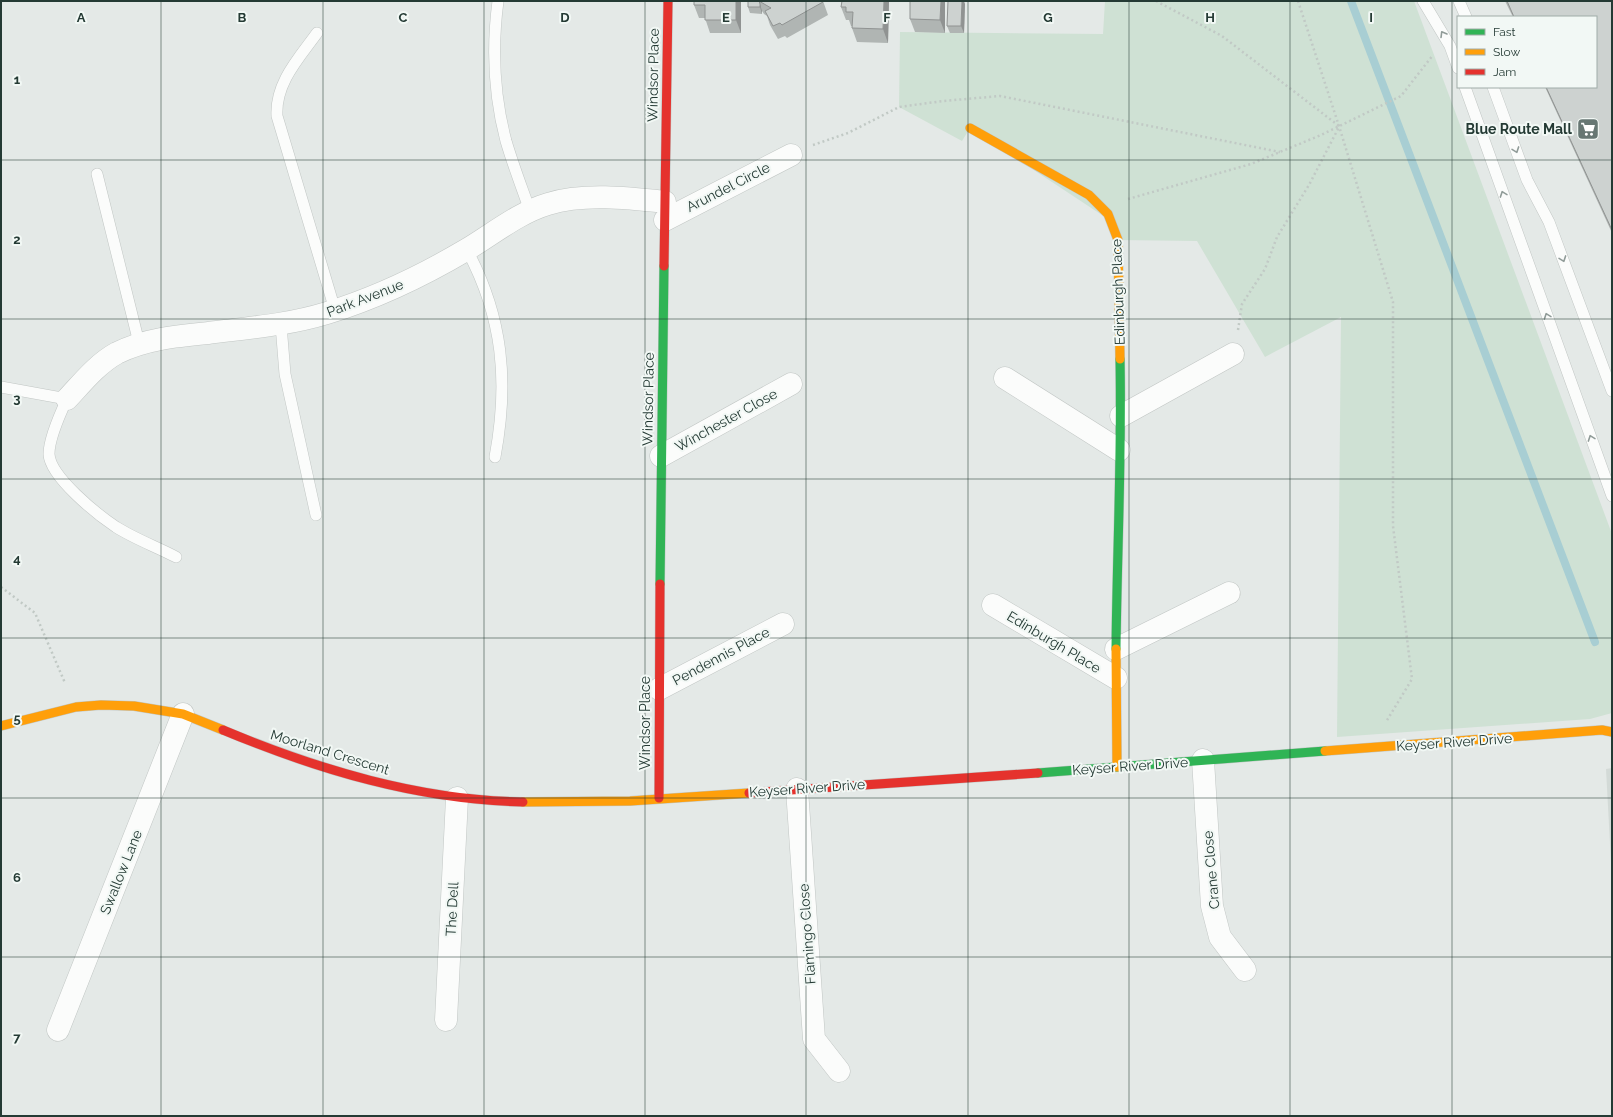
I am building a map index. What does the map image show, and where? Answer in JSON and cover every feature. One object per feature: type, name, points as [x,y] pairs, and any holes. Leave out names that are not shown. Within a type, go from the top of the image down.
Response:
[{"type":"street","name":"Windsor Place","points":[[659,798],[661,456],[668,1]]},
{"type":"street","name":"Edinburgh Place","points":[[970,128],[1089,195],[1102,207],[1114,223],[1118,240],[1121,416],[1119,450],[1116,649],[1117,767]]},
{"type":"street","name":"Arundel Circle","points":[[665,211],[791,155]]},
{"type":"street","name":"Park Avenue","points":[[67,399],[93,371],[116,354],[139,343],[182,336],[281,324],[335,310],[418,277],[467,250],[530,211],[547,204],[568,199],[638,199],[665,211]]},
{"type":"street","points":[[1121,416],[1233,354]]},
{"type":"street","points":[[1005,378],[1119,450]]},
{"type":"street","name":"Winchester Close","points":[[661,456],[791,384]]},
{"type":"street","name":"Edinburgh Place","points":[[1116,649],[1229,594]]},
{"type":"street","name":"Edinburgh Place","points":[[993,605],[1116,678]]},
{"type":"street","name":"Pendennis Place","points":[[659,689],[783,624]]},
{"type":"street","name":"Moorland Crescent","points":[[1,726],[76,707],[101,705],[134,706],[183,714],[275,752],[345,774],[417,792],[457,798],[502,802],[601,802],[659,798]]},
{"type":"street","name":"Swallow Lane","points":[[58,1030],[183,714]]},
{"type":"street","name":"Keyser River Drive","points":[[659,798],[1117,767],[1609,729]]},
{"type":"street","name":"Crane Close","points":[[1204,760],[1212,906],[1220,937],[1245,970]]},
{"type":"street","name":"Flamingo Close","points":[[797,789],[814,1039],[838,1071]]},
{"type":"street","name":"The Dell","points":[[446,1020],[457,798]]},
{"type":"lane","points":[[498,1],[495,23],[494,61],[499,106],[506,141],[530,211]]},
{"type":"lane","points":[[1423,1],[1450,46],[1457,65]]},
{"type":"lane","points":[[1459,1],[1466,16]]},
{"type":"lane","points":[[318,33],[285,78],[277,105],[277,116],[335,310]]},
{"type":"lane","points":[[1465,88],[1612,496]]},
{"type":"lane","points":[[1493,88],[1527,180],[1549,222],[1612,391]]},
{"type":"lane","points":[[97,174],[139,343]]},
{"type":"lane","points":[[467,250],[478,269],[490,302],[502,367],[503,402],[495,457]]},
{"type":"lane","points":[[281,324],[285,374],[316,515]]},
{"type":"lane","points":[[1,388],[67,399],[50,447],[50,460],[60,477],[89,506],[116,527],[176,557]]},
{"type":"path","points":[[1156,1],[1222,36],[1339,126]]},
{"type":"path","points":[[1298,1],[1339,126],[1393,302],[1393,526],[1412,679],[1370,748]]},
{"type":"path","points":[[1102,207],[1251,164],[1339,126],[1401,96],[1430,56],[1450,46]]},
{"type":"path","points":[[791,155],[825,140],[848,133],[899,107],[943,101],[1000,96],[1280,152]]},
{"type":"path","points":[[1233,354],[1242,304],[1265,269],[1277,237],[1310,185],[1339,126]]},
{"type":"path","points":[[1,587],[35,613],[76,707]]},
{"type":"shaded area","points":[[1612,768],[1612,881],[1606,769]]},
{"type":"green space","points":[[1105,1],[1414,1],[1612,534],[1612,713],[1590,719],[1337,737],[1341,317],[1265,357],[1197,241],[1118,240],[1114,223],[970,128],[962,141],[899,107],[900,32],[1103,34]]},
{"type":"building","points":[[694,1],[736,1],[736,20],[705,20],[705,5],[694,5]]},
{"type":"building","points":[[748,1],[759,1],[760,7],[748,7]]},
{"type":"building","points":[[759,1],[823,2],[782,25],[780,23],[773,26],[765,11],[771,8]]},
{"type":"building","points":[[842,1],[884,1],[883,29],[852,28],[853,12],[846,12],[846,7],[841,7]]},
{"type":"building","points":[[910,1],[941,1],[940,20],[910,19]]},
{"type":"building","points":[[948,1],[962,1],[961,26],[947,26]]},
{"type":"building","name":"Blue Route Mall","points":[[1507,1],[1612,1],[1612,230],[1546,88],[1597,88],[1597,16],[1514,16]]},
{"type":"waterway","points":[[1351,1],[1595,642]]},
{"type":"traffic: fast","points":[[660,584],[664,266]]},
{"type":"traffic: fast","points":[[1116,649],[1120,468],[1120,359]]},
{"type":"traffic: fast","points":[[1038,773],[1325,751]]},
{"type":"traffic: slow","points":[[970,128],[1089,195],[1108,214],[1118,240],[1120,359]]},
{"type":"traffic: slow","points":[[1116,649],[1117,767]]},
{"type":"traffic: slow","points":[[1,726],[76,707],[101,705],[134,706],[183,714],[223,730]]},
{"type":"traffic: slow","points":[[1325,751],[1602,730],[1612,732]]},
{"type":"traffic: slow","points":[[523,802],[630,801],[749,793]]},
{"type":"traffic: jam","points":[[664,266],[668,1]]},
{"type":"traffic: jam","points":[[659,798],[660,584]]},
{"type":"traffic: jam","points":[[223,730],[296,758],[370,780],[446,796],[523,802]]},
{"type":"traffic: jam","points":[[749,793],[1038,773]]},
{"type":"place","name":"Blue Route Mall","points":[[1588,129]]}]
